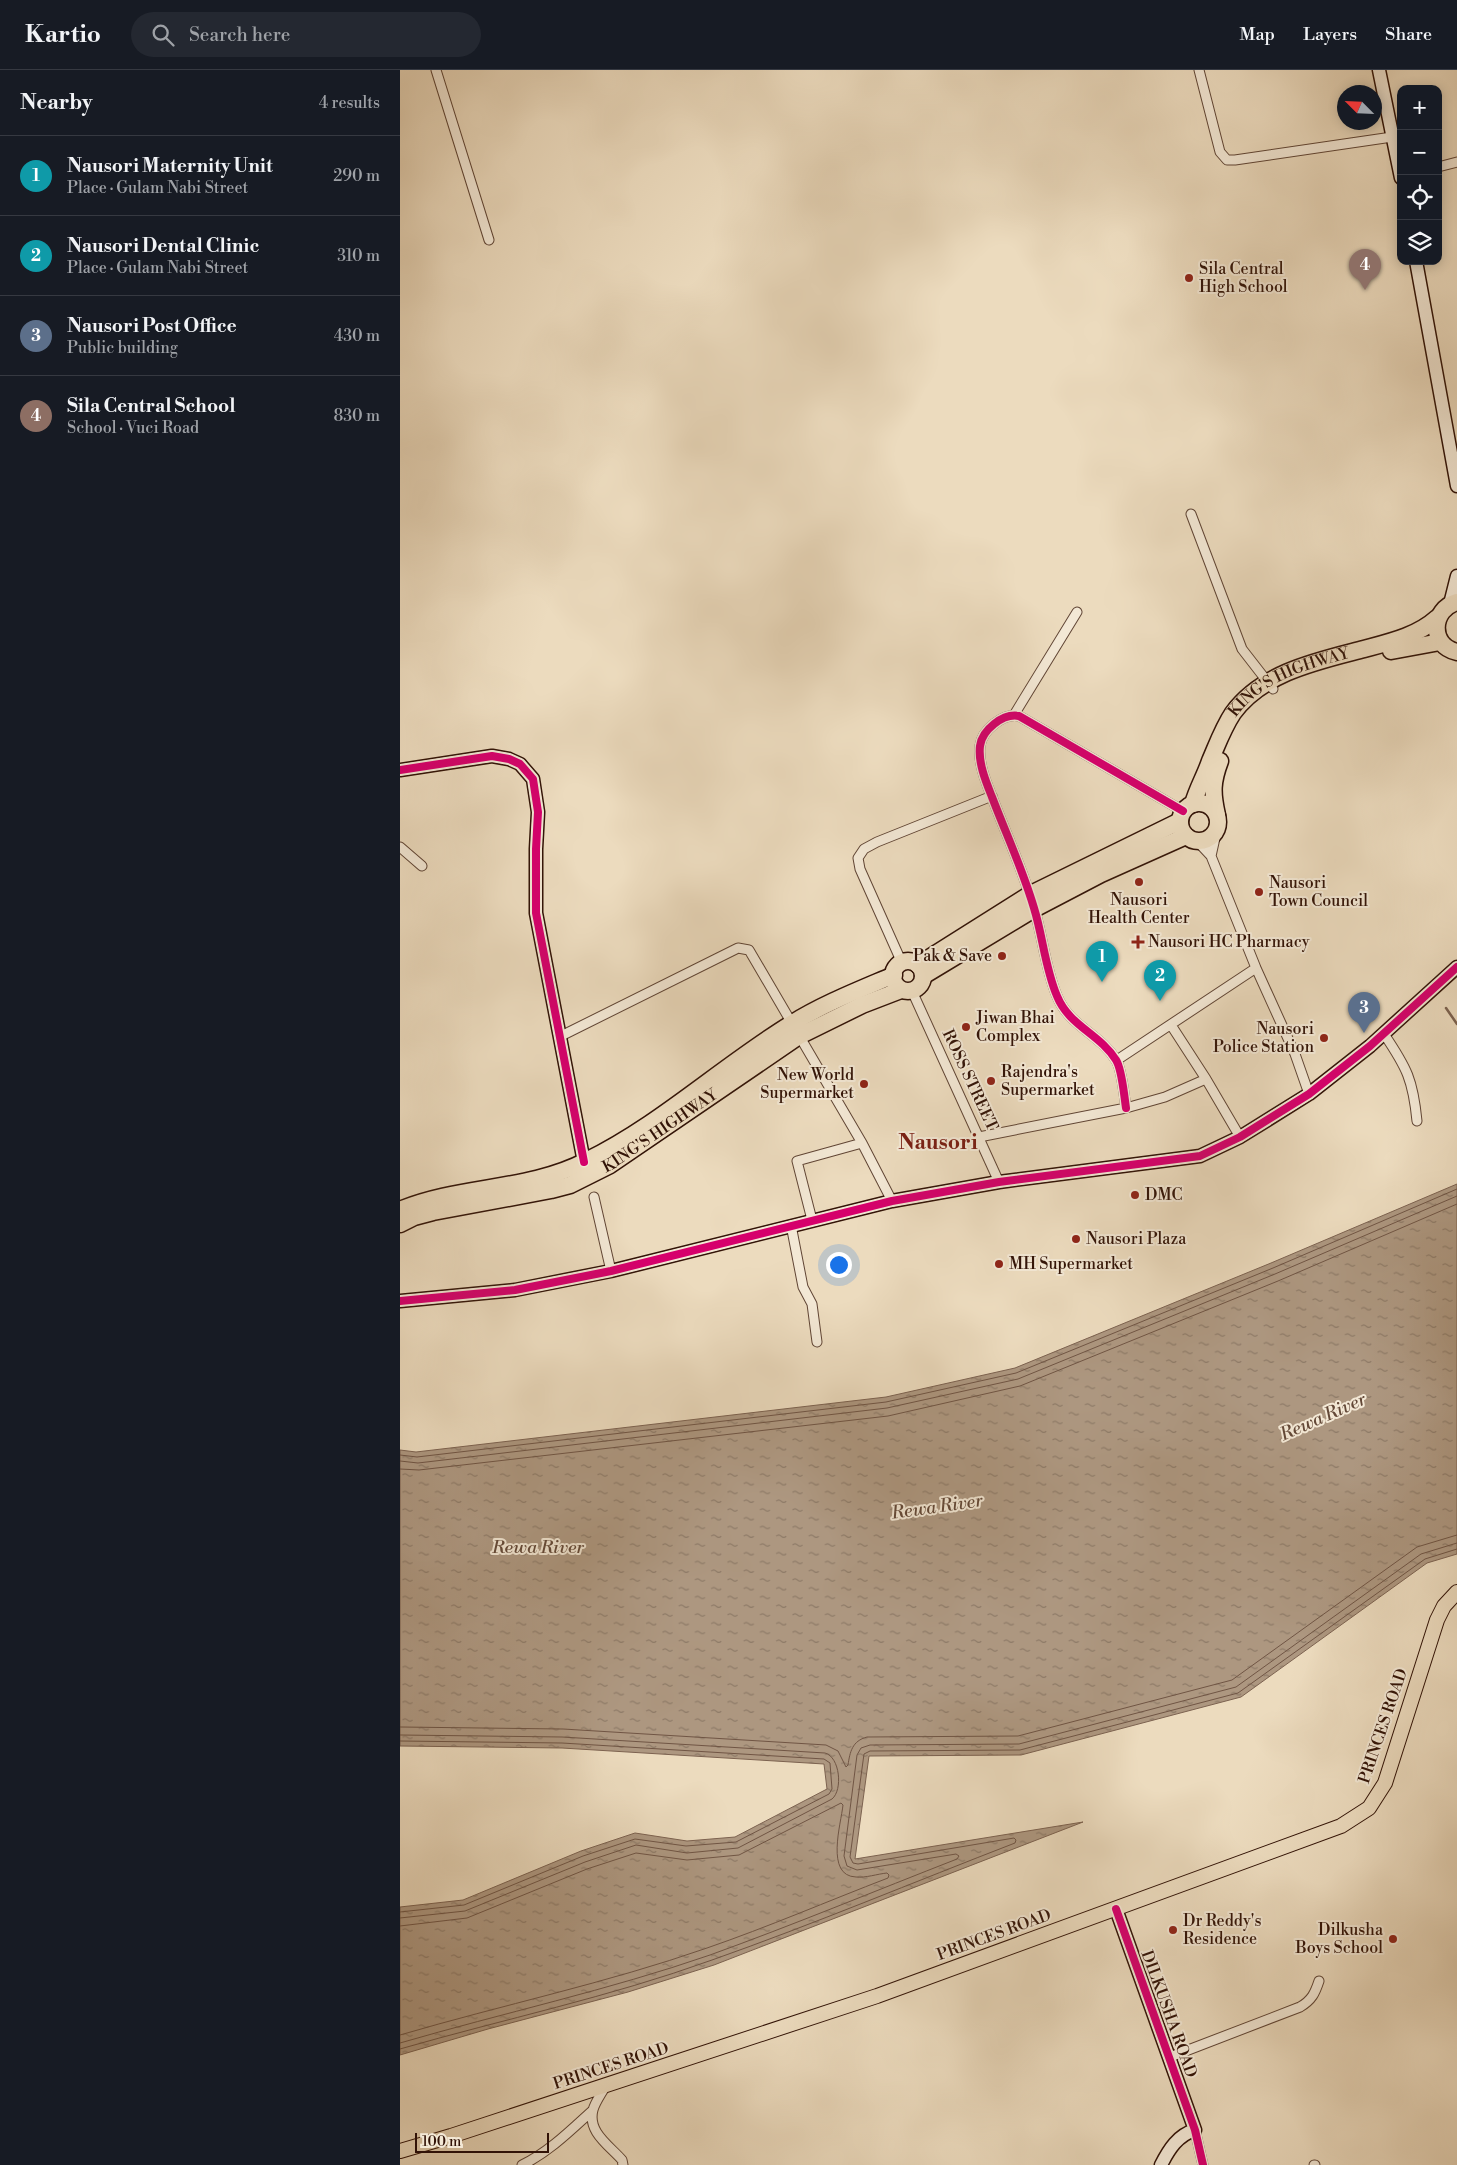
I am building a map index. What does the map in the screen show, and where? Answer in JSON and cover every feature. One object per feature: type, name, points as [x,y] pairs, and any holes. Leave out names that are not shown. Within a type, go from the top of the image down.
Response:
[{"type":"highway","name":"KING'S HIGHWAY","points":[[1217,822],[1212,794],[1220,761],[1244,717],[1285,673],[1425,629],[1437,618],[1442,610],[1453,603]]},
{"type":"highway","points":[[1437,618],[1436,630],[1440,642],[1450,650],[1457,652]]},
{"type":"highway","name":"KING'S HIGHWAY","points":[[400,1210],[447,1197],[548,1177],[606,1151],[796,1030],[862,1005],[1032,902],[1101,874],[1188,823],[1220,739],[1234,712],[1251,695],[1312,672],[1412,646],[1440,642]]},
{"type":"highway","points":[[1207,804],[1217,822],[1208,838],[1188,823],[1207,804]]},
{"type":"highway","name":"KING'S HIGHWAY","points":[[400,1224],[414,1217],[433,1212],[552,1190],[588,1176],[610,1165],[796,1030]]},
{"type":"main road","name":"PRINCES ROAD","points":[[400,2151],[877,1996],[1334,1829],[1351,1821],[1369,1808],[1385,1783],[1438,1620],[1444,1606],[1457,1592]]},
{"type":"street","points":[[436,70],[489,240]]},
{"type":"street","points":[[1199,70],[1220,152],[1223,158],[1227,160],[1392,136]]},
{"type":"street","points":[[1379,70],[1401,175]]},
{"type":"street","points":[[1442,166],[1457,162]]},
{"type":"street","points":[[1417,265],[1457,486]]},
{"type":"street","points":[[1191,514],[1242,648],[1271,686]]},
{"type":"street","points":[[1453,603],[1457,576]]},
{"type":"street","points":[[1077,612],[1014,715],[996,723],[985,734],[980,744],[980,756],[992,796],[1032,902],[1048,970],[1057,998],[1071,1019],[1103,1045],[1116,1060],[1126,1108]]},
{"type":"street","points":[[1014,715],[1019,716],[1188,823],[1211,856],[1256,968],[1295,1054],[1309,1094]]},
{"type":"street","points":[[400,770],[492,756],[509,759],[520,764],[533,779],[538,812],[536,913],[584,1162]]},
{"type":"street","name":"ROSS STREET","points":[[992,796],[877,842],[864,849],[858,858],[860,869],[999,1182]]},
{"type":"street","points":[[1211,856],[1217,822]]},
{"type":"street","points":[[400,847],[422,866]]},
{"type":"street","points":[[559,1036],[738,948],[749,950],[862,1143],[892,1201]]},
{"type":"street","points":[[400,1301],[515,1290],[611,1271],[892,1201],[999,1182],[1200,1156],[1240,1137],[1309,1094],[1384,1034],[1457,967]]},
{"type":"street","points":[[1116,1060],[1256,968]]},
{"type":"street","points":[[1171,1025],[1240,1137]]},
{"type":"street","points":[[1384,1034],[1405,1064],[1412,1082],[1417,1121]]},
{"type":"street","points":[[979,1137],[1126,1108],[1165,1097],[1206,1080]]},
{"type":"street","points":[[812,1220],[797,1161],[862,1143]]},
{"type":"street","points":[[594,1197],[611,1271]]},
{"type":"street","points":[[791,1225],[803,1287],[812,1304],[816,1342]]},
{"type":"street","name":"DILKUSHA ROAD","points":[[1116,1909],[1195,2130]]},
{"type":"street","points":[[1170,2057],[1300,2007],[1314,1995],[1319,1981]]},
{"type":"street","points":[[522,2165],[535,2159],[560,2140],[593,2110],[606,2085]]},
{"type":"street","points":[[593,2110],[594,2128],[598,2135],[622,2160],[623,2165]]},
{"type":"street","points":[[1161,2165],[1178,2138],[1184,2133],[1195,2130],[1203,2165]]},
{"type":"water","name":"Rewa River","points":[[1457,1184],[1457,1554],[1427,1563],[1241,1697],[1021,1755],[869,1756],[855,1859],[1083,1822],[714,1965],[628,1992],[488,2029],[400,2055],[400,1907],[463,1900],[581,1851],[635,1833],[687,1841],[735,1837],[827,1789],[824,1764],[562,1748],[400,1746],[400,1450],[416,1452],[886,1397],[1015,1368]]},
{"type":"waterway","points":[[1446,1008],[1457,1024]]},
{"type":"cycle path","points":[[1126,1108],[1121,1076],[1116,1060],[1102,1043],[1069,1015],[1057,996],[1030,894],[983,772],[980,759],[982,740],[989,729],[1000,720],[1006,717],[1019,716],[1183,811]]},
{"type":"cycle path","points":[[400,770],[492,756],[509,759],[520,764],[533,779],[538,812],[536,913],[584,1162]]},
{"type":"cycle path","points":[[400,1301],[515,1290],[611,1271],[892,1201],[999,1182],[1200,1156],[1240,1137],[1309,1094],[1370,1046],[1457,967]]},
{"type":"cycle path","points":[[1116,1909],[1195,2130],[1203,2165]]},
{"type":"place","name":"Sila Central High School","points":[[1189,278]]},
{"type":"place","name":"Sila Central School","points":[[1365,290]]},
{"type":"place","name":"Nausori Health Center","points":[[1139,882]]},
{"type":"place","name":"Nausori Town Council","points":[[1259,892]]},
{"type":"place","name":"Nausori HC Pharmacy","points":[[1138,942]]},
{"type":"place","name":"Pak & Save","points":[[1002,956]]},
{"type":"place","name":"Nausori Maternity Unit","points":[[1102,982]]},
{"type":"place","name":"Nausori Dental Clinic","points":[[1160,1001]]},
{"type":"place","name":"Jiwan Bhai Complex","points":[[966,1027]]},
{"type":"place","name":"Nausori Post Office","points":[[1364,1033]]},
{"type":"place","name":"Nausori Police Station","points":[[1324,1038]]},
{"type":"place","name":"Rajendra's Supermarket","points":[[991,1081]]},
{"type":"place","name":"New World Supermarket","points":[[864,1084]]},
{"type":"place","name":"DMC","points":[[1135,1195]]},
{"type":"place","name":"Nausori Plaza","points":[[1076,1239]]},
{"type":"place","name":"MH Supermarket","points":[[999,1264]]},
{"type":"place","name":"Dr Reddy's Residence","points":[[1173,1930]]},
{"type":"place","name":"Dilkusha Boys School","points":[[1393,1939]]},
{"type":"district","name":"Nausori","points":[[938,1143]]}]
